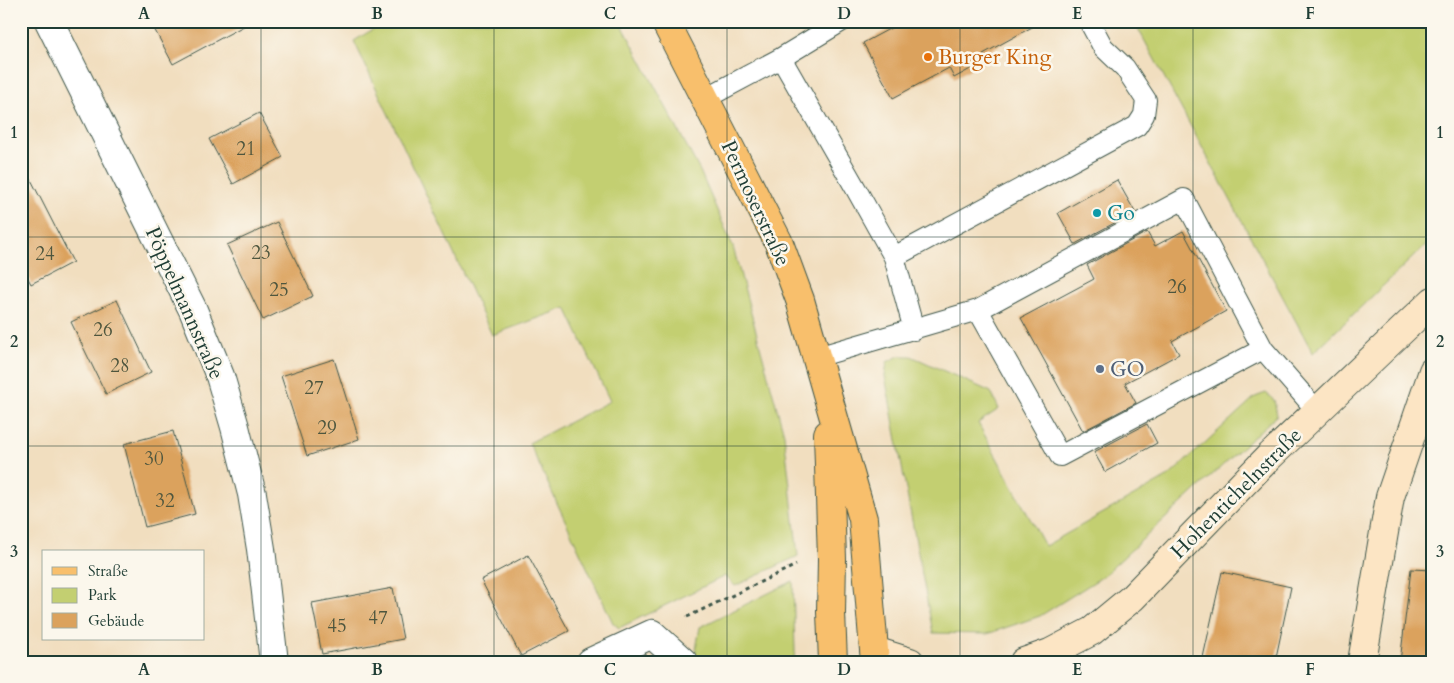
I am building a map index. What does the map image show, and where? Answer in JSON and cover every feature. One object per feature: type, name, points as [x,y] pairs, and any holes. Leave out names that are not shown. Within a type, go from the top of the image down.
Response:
[{"type":"main road","name":"Permoserstraße","points":[[665,21],[779,243],[800,300],[863,519],[875,656]]},
{"type":"main road","name":"Hohentichelnstraße","points":[[1024,662],[1050,653],[1092,631],[1126,603],[1270,457],[1433,301]]},
{"type":"main road","points":[[1362,662],[1390,497],[1433,371]]},
{"type":"main road","name":"Permoserstraße","points":[[827,392],[833,662]]},
{"type":"main road","points":[[875,656],[910,662]]},
{"type":"street","name":"Pöppelmannstraße","points":[[48,21],[193,310],[220,376],[252,494],[261,549],[274,662]]},
{"type":"street","points":[[591,662],[652,634],[683,662]]},
{"type":"lane","points":[[706,98],[781,58],[842,21]]},
{"type":"lane","points":[[894,257],[1137,126],[1144,115],[1146,100],[1125,68],[1103,47],[1089,21]]},
{"type":"lane","points":[[781,58],[894,257],[914,330]]},
{"type":"lane","points":[[817,357],[978,310],[1184,199],[1263,349],[1318,412]]},
{"type":"lane","points":[[978,310],[1060,456],[1263,349]]},
{"type":"path","points":[[652,634],[804,561],[832,558]]},
{"type":"green space","points":[[386,21],[620,21],[700,171],[733,247],[784,434],[798,556],[735,586],[725,576],[619,628],[613,623],[529,443],[610,401],[566,308],[492,335],[354,41]]},
{"type":"green space","points":[[1134,21],[1433,21],[1433,238],[1313,353]]},
{"type":"green space","points":[[899,356],[911,356],[991,392],[999,409],[978,423],[1045,546],[1169,476],[1255,397],[1266,393],[1274,400],[1277,415],[1102,577],[1040,616],[987,634],[933,633],[885,376],[887,362]]},
{"type":"green space","points":[[793,581],[795,652],[793,662],[698,662],[695,655],[700,627]]},
{"type":"building","points":[[150,21],[253,21],[173,64]]},
{"type":"building","name":"Burger King","points":[[904,21],[1043,21],[983,54],[987,60],[954,78],[949,68],[893,98],[863,43]]},
{"type":"building","points":[[259,113],[283,157],[233,184],[209,139]]},
{"type":"building","points":[[21,160],[73,262],[31,284],[21,265]]},
{"type":"building","name":"Go","points":[[1117,180],[1135,212],[1075,244],[1058,213]]},
{"type":"building","points":[[277,222],[313,296],[263,320],[227,245]]},
{"type":"building","name":"GO","points":[[1183,231],[1226,311],[1172,341],[1179,354],[1125,383],[1136,403],[1083,431],[1021,318],[1094,279],[1087,265],[1147,232],[1155,246]]},
{"type":"building","points":[[117,300],[151,372],[106,394],[71,322]]},
{"type":"building","points":[[334,359],[359,439],[307,456],[281,376]]},
{"type":"building","points":[[1147,424],[1157,443],[1105,472],[1094,452]]},
{"type":"building","points":[[173,431],[195,514],[145,527],[124,444]]},
{"type":"building","points":[[528,555],[569,631],[521,656],[481,580]]},
{"type":"building","points":[[1411,569],[1433,570],[1433,662],[1400,662]]},
{"type":"building","points":[[1222,572],[1291,587],[1275,662],[1202,662]]},
{"type":"building","points":[[393,588],[403,639],[322,654],[312,603]]},
{"type":"place","name":"Burger King","points":[[928,57]]},
{"type":"place","name":"Go","points":[[1097,213]]},
{"type":"place","name":"GO","points":[[1100,369]]}]
